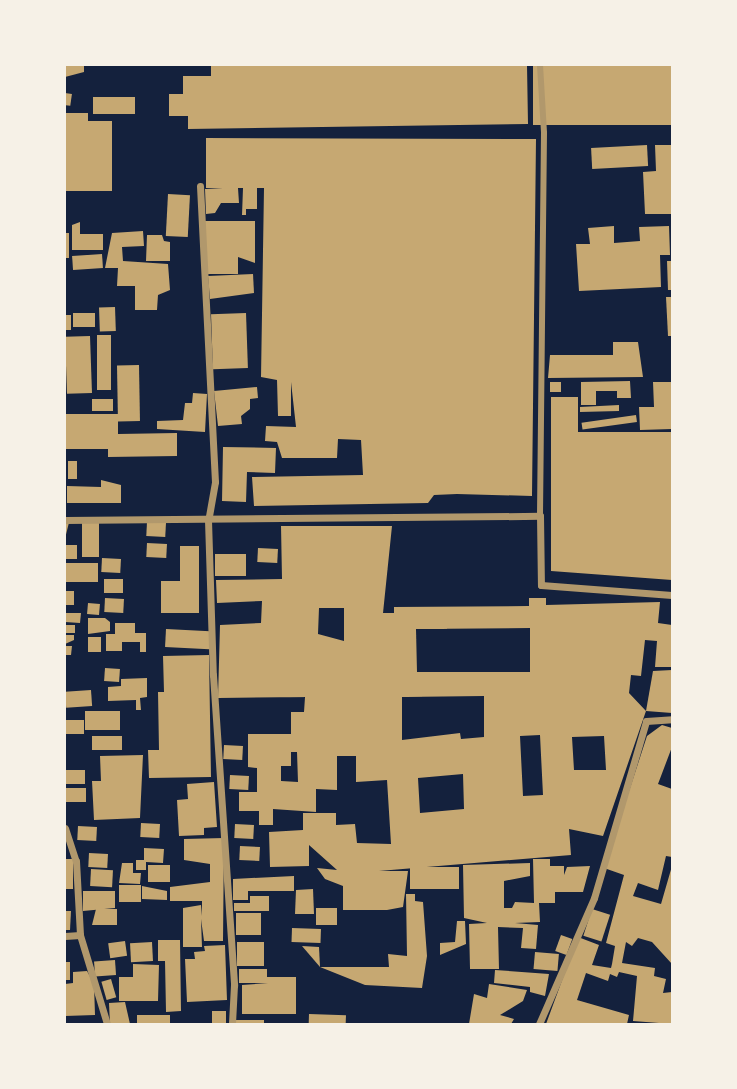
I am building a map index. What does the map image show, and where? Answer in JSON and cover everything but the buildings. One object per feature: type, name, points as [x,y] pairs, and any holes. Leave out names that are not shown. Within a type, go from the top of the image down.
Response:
[{"type":"street","points":[[540,65],[544,133],[541,585],[672,595]]},
{"type":"street","points":[[200,186],[215,482],[208,520],[234,985],[232,1024]]},
{"type":"street","points":[[65,520],[540,516]]},
{"type":"street","points":[[539,1024],[594,898],[646,721],[672,719]]},
{"type":"street","points":[[65,828],[76,861],[80,935],[107,1024]]},
{"type":"street","points":[[65,936],[80,935]]}]
